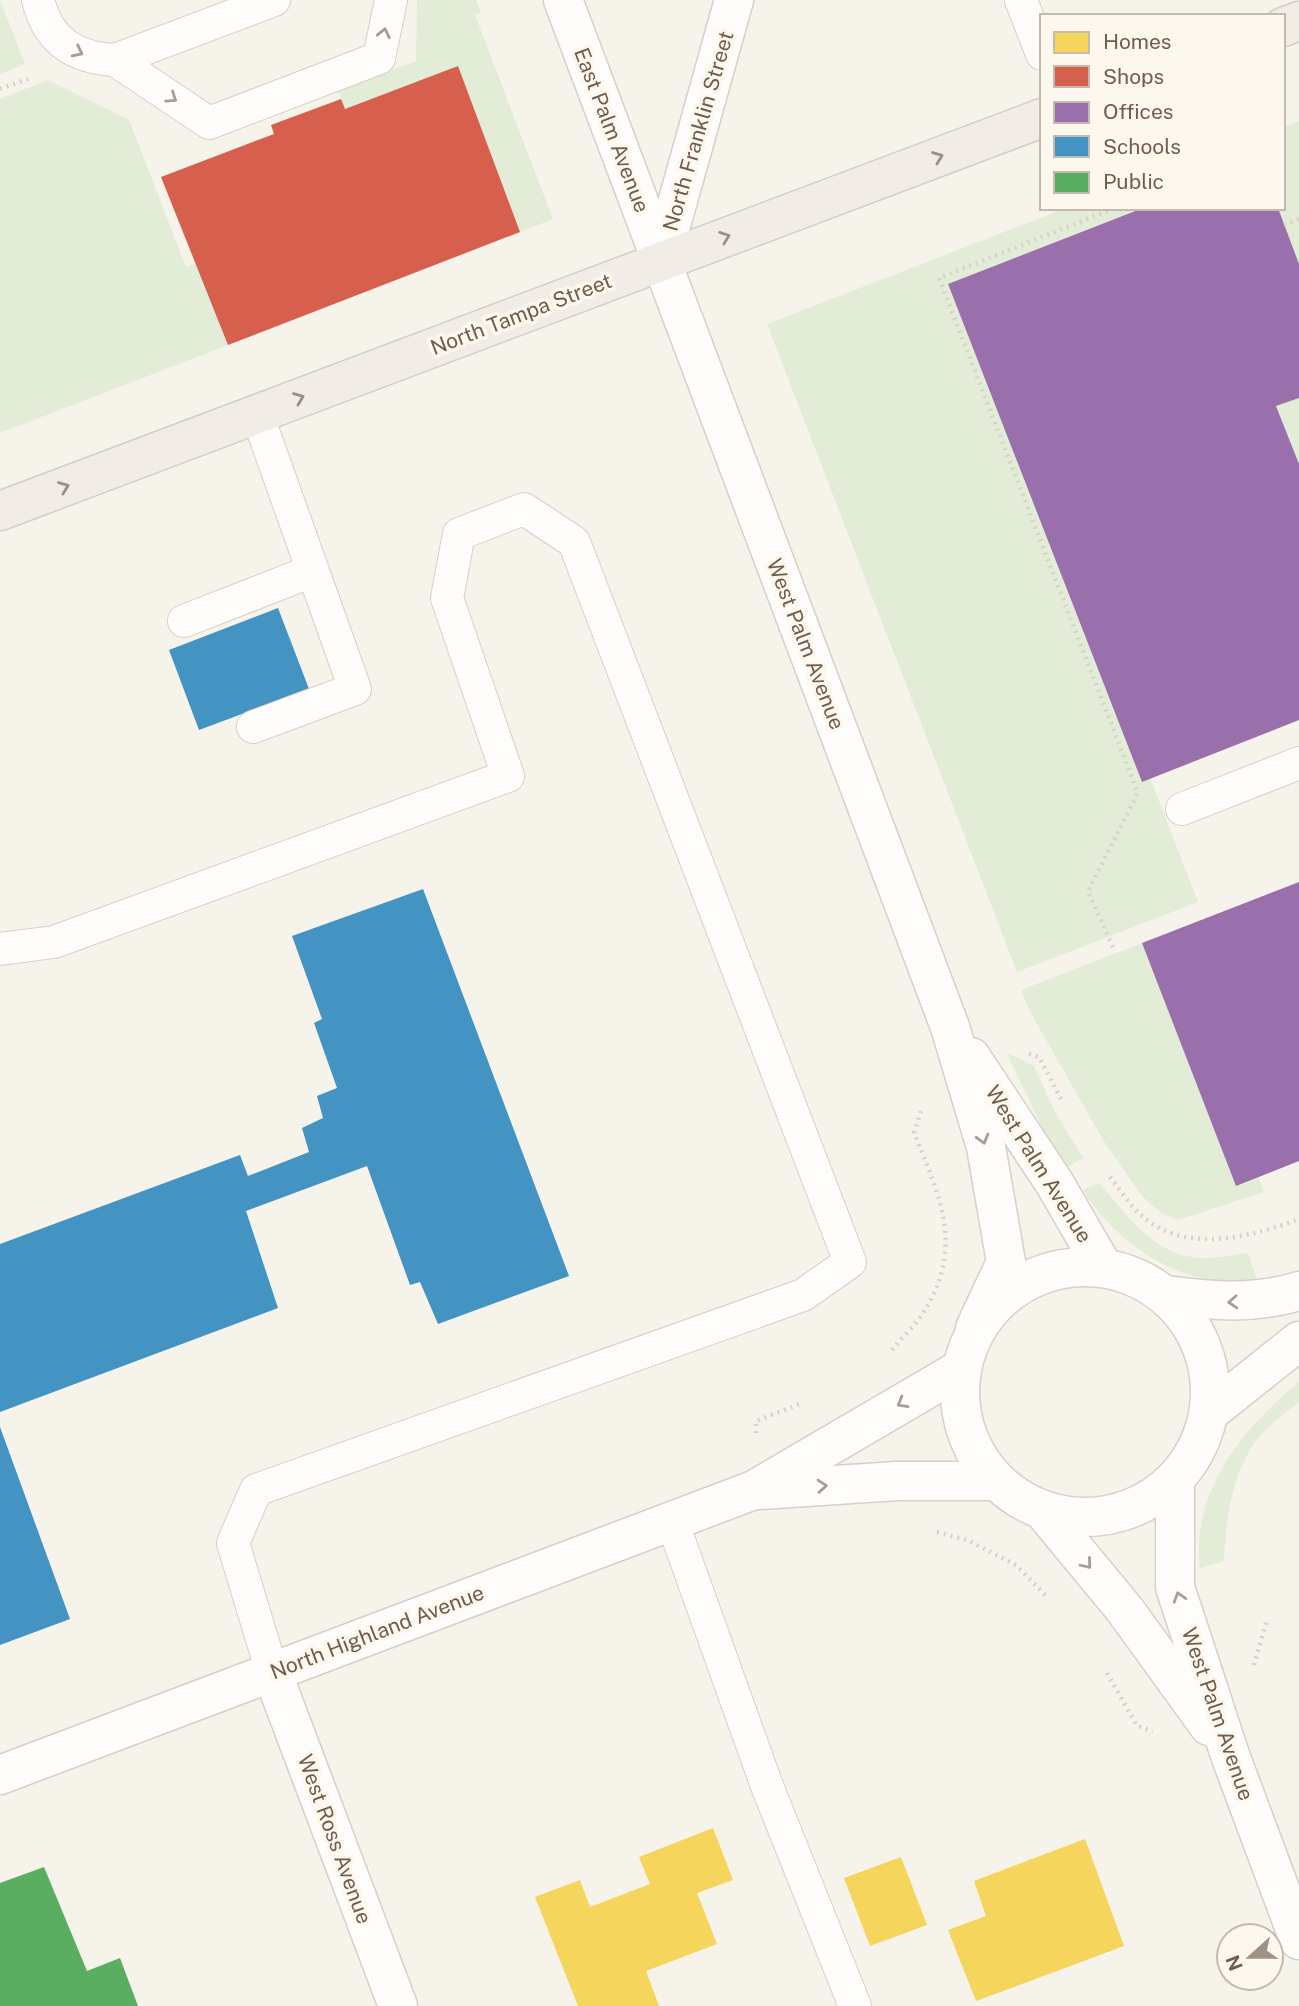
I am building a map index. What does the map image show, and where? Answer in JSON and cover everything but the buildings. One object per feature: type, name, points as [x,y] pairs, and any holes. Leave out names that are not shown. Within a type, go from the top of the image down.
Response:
[{"type":"main road","name":"North Tampa Street","points":[[0,511],[1040,119]]},
{"type":"street","name":"East Palm Avenue","points":[[563,0],[661,261]]},
{"type":"street","name":"North Franklin Street","points":[[661,261],[734,0]]},
{"type":"street","name":"West Palm Avenue","points":[[661,261],[950,1027],[986,1147],[1006,1262],[975,1328],[961,1369],[960,1410],[972,1449],[996,1482],[1018,1499],[1044,1512],[1079,1518],[1113,1515],[1147,1503],[1175,1481],[1196,1450],[1210,1412],[1210,1380],[1202,1348],[1187,1319],[1166,1295],[1136,1277],[1103,1267],[1066,1267],[1030,1278],[998,1299],[975,1328]]},
{"type":"street","name":"West Palm Avenue","points":[[950,1027],[1055,1184],[1103,1267]]},
{"type":"street","points":[[1166,1295],[1224,1303],[1275,1298],[1299,1291]]},
{"type":"street","points":[[1210,1412],[1299,1341]]},
{"type":"street","name":"North Highland Avenue","points":[[0,1775],[754,1490],[961,1369]]},
{"type":"street","name":"North Highland Avenue","points":[[754,1490],[897,1481],[996,1482]]},
{"type":"street","name":"West Palm Avenue","points":[[1175,1481],[1175,1587],[1230,1755],[1299,1940]]},
{"type":"street","points":[[1044,1512],[1125,1610],[1230,1755]]},
{"type":"street","name":"West Ross Avenue","points":[[272,1672],[398,2006]]},
{"type":"lane","points":[[38,0],[53,33],[70,49],[93,59],[115,60],[274,0]]},
{"type":"lane","points":[[115,60],[209,123],[379,58],[391,0]]},
{"type":"lane","points":[[1021,0],[1040,49]]},
{"type":"lane","points":[[253,727],[355,689],[257,414]]},
{"type":"lane","points":[[0,949],[54,942],[508,776],[447,598],[459,534],[524,509],[574,542],[850,1262],[803,1295],[256,1490],[233,1543],[272,1672]]},
{"type":"lane","points":[[184,621],[312,571]]},
{"type":"lane","points":[[1182,808],[1299,763]]},
{"type":"lane","points":[[672,1521],[767,1786],[855,2006]]},
{"type":"path","points":[[0,89],[37,75]]},
{"type":"path","points":[[1110,210],[939,278],[1138,793],[1088,891],[1113,947]]},
{"type":"path","points":[[1284,225],[1299,219]]},
{"type":"path","points":[[1039,1058],[1065,1108]]},
{"type":"path","points":[[891,1352],[926,1308],[946,1262],[946,1227],[938,1193],[914,1133]]},
{"type":"path","points":[[1101,1166],[1141,1215],[1162,1230],[1183,1237],[1257,1235],[1299,1219]]},
{"type":"path","points":[[756,1421],[808,1400]]},
{"type":"path","points":[[933,1531],[967,1540],[1017,1566],[1050,1600]]},
{"type":"path","points":[[1103,1667],[1137,1726]]},
{"type":"green space","points":[[0,0],[25,64],[0,74]]},
{"type":"green space","points":[[417,0],[476,0],[481,12],[475,15],[553,219],[520,232],[458,66],[345,109],[338,91],[416,61]]},
{"type":"green space","points":[[48,80],[129,120],[186,267],[197,263],[228,345],[0,433],[0,99]]},
{"type":"green space","points":[[1299,121],[1299,264],[1279,210],[1285,210],[1285,126]]},
{"type":"green space","points":[[1061,210],[1138,210],[948,284],[1142,782],[1150,778],[1198,902],[1017,972],[767,324]]},
{"type":"green space","points":[[1299,398],[1299,464],[1276,406]]},
{"type":"green space","points":[[1142,943],[1236,1185],[1258,1177],[1264,1192],[1178,1220],[1161,1213],[1142,1196],[1103,1140],[1032,1015],[1021,990]]},
{"type":"green space","points":[[1007,1053],[1034,1066],[1055,1112],[1083,1158],[1067,1167],[1047,1138]]},
{"type":"green space","points":[[1099,1183],[1142,1231],[1168,1249],[1199,1258],[1248,1253],[1258,1283],[1206,1279],[1181,1272],[1158,1261],[1116,1231],[1083,1190]]},
{"type":"green space","points":[[1299,1382],[1299,1402],[1260,1436],[1240,1469],[1228,1515],[1224,1561],[1200,1568],[1199,1540],[1204,1513],[1225,1463],[1259,1420]]}]
